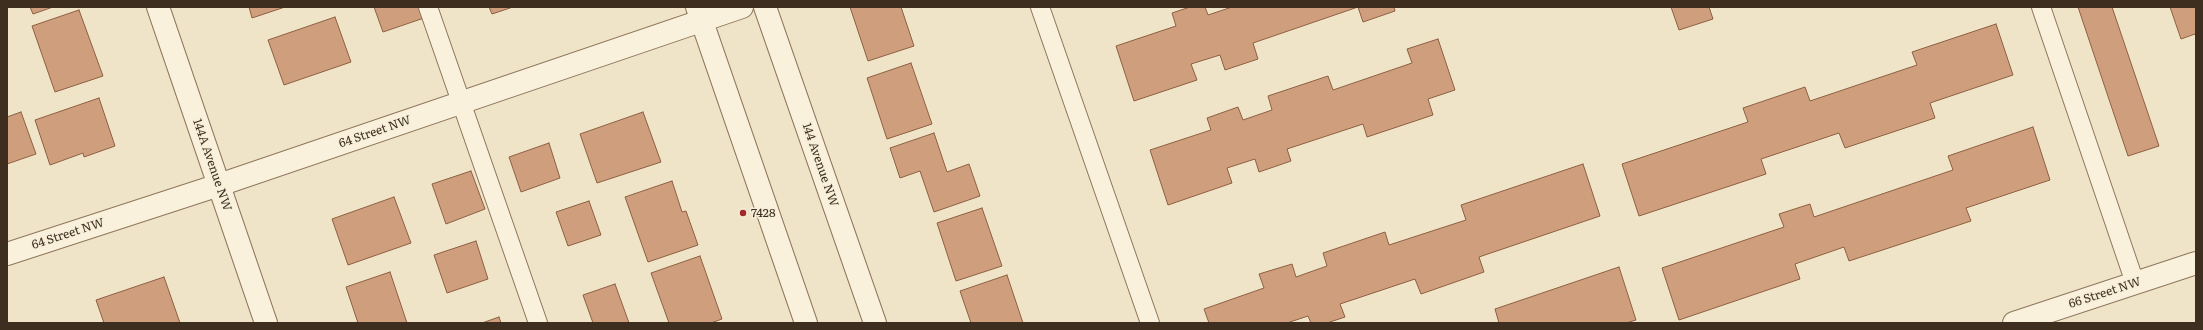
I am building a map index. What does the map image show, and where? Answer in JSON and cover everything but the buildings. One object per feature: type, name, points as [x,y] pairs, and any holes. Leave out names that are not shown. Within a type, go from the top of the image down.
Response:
[{"type":"street","name":"144A Avenue NW","points":[[158,7],[266,323]]},
{"type":"street","name":"64 Street NW","points":[[7,254],[219,185],[461,103],[700,14],[742,7]]},
{"type":"street","name":"144 Avenue NW","points":[[765,7],[875,323]]},
{"type":"street","points":[[700,14],[806,323]]},
{"type":"street","name":"66 Street NW","points":[[2014,323],[2196,264]]},
{"type":"lane","points":[[428,7],[538,323]]},
{"type":"lane","points":[[1040,7],[1150,323]]},
{"type":"lane","points":[[2041,7],[2135,283]]},
{"type":"place","name":"7428","points":[[743,213]]}]
